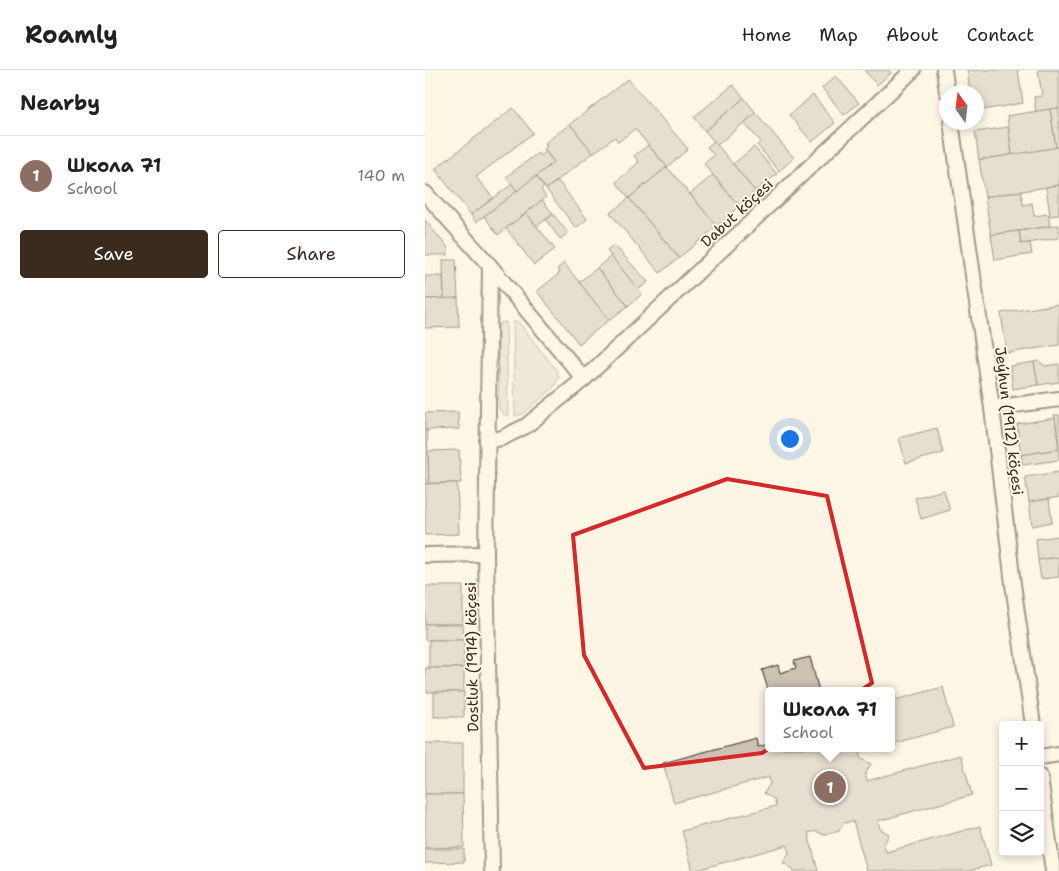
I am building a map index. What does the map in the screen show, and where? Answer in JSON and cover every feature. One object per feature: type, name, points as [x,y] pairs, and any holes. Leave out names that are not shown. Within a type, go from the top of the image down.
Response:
[{"type":"street","name":"Dabut köçesi","points":[[487,441],[502,438],[526,426],[584,379],[913,70]]},
{"type":"street","points":[[944,70],[946,85]]},
{"type":"street","name":"Jeýhun (1912) köçesi","points":[[952,130],[992,408],[1013,584],[1032,721]]},
{"type":"street","points":[[425,193],[490,266],[584,379]]},
{"type":"street","name":"Dostluk (1914) köçesi","points":[[490,266],[486,554],[492,871]]},
{"type":"street","points":[[992,408],[1059,399]]},
{"type":"street","points":[[425,555],[486,554]]},
{"type":"street","points":[[1044,756],[1059,754]]},
{"type":"street","points":[[1044,806],[1053,871]]},
{"type":"highlighted area","points":[[727,479],[827,496],[872,683],[762,753],[644,768],[584,655],[573,535]]},
{"type":"shaded area","points":[[506,322],[508,416],[502,413],[499,408],[498,327],[500,323]]},
{"type":"shaded area","points":[[513,322],[520,324],[557,371],[559,378],[553,388],[523,414],[515,416]]},
{"type":"building","points":[[864,70],[889,70],[891,73],[877,85]]},
{"type":"building","points":[[967,70],[1018,70],[1023,103],[984,110],[984,85],[969,85]]},
{"type":"building","points":[[1038,70],[1059,70],[1059,108],[1036,112],[1034,97],[1042,96]]},
{"type":"building","points":[[836,76],[859,103],[844,115],[822,88]]},
{"type":"building","points":[[628,79],[688,149],[667,167],[635,129],[618,142],[615,137],[593,153],[570,124]]},
{"type":"building","points":[[733,85],[744,98],[705,131],[694,117]]},
{"type":"building","points":[[813,95],[835,123],[812,142],[789,115]]},
{"type":"building","points":[[744,98],[756,113],[717,145],[705,131]]},
{"type":"building","points":[[513,108],[533,133],[476,177],[493,198],[471,215],[435,169]]},
{"type":"building","points":[[1059,108],[1059,147],[1056,148],[1050,109]]},
{"type":"building","points":[[1050,109],[1056,148],[1012,155],[1007,116]]},
{"type":"building","points":[[756,113],[794,158],[779,171],[757,145],[761,142],[744,123]]},
{"type":"building","points":[[570,124],[593,153],[546,189],[536,176],[554,162],[544,149],[547,146],[545,143]]},
{"type":"building","points":[[1008,127],[1012,155],[979,160],[975,132]]},
{"type":"building","points":[[714,141],[755,191],[739,206],[704,164],[714,155],[707,147]]},
{"type":"building","points":[[648,145],[667,167],[629,198],[616,182],[639,162],[634,156]]},
{"type":"building","points":[[754,147],[777,174],[755,191],[733,164]]},
{"type":"building","points":[[1059,147],[1059,185],[985,197],[979,160]]},
{"type":"building","points":[[546,152],[554,162],[517,191],[506,177],[538,153],[540,156]]},
{"type":"building","points":[[667,167],[717,226],[679,258],[629,198]]},
{"type":"building","points":[[713,175],[739,206],[717,226],[690,194]]},
{"type":"building","points":[[536,176],[544,187],[541,190],[546,197],[498,235],[484,216]]},
{"type":"building","points":[[558,181],[587,219],[576,228],[546,189]]},
{"type":"building","points":[[512,184],[517,191],[476,222],[471,215]]},
{"type":"building","points":[[1059,185],[1059,215],[1050,216],[1046,187]]},
{"type":"building","points":[[1021,191],[1023,205],[1032,203],[1034,216],[1048,214],[1050,226],[991,235],[985,197]]},
{"type":"building","points":[[629,198],[679,258],[660,273],[610,213]]},
{"type":"building","points":[[542,200],[553,214],[537,226],[526,213]]},
{"type":"building","points":[[526,213],[555,249],[534,265],[506,228]]},
{"type":"building","points":[[553,214],[568,233],[560,239],[546,220]]},
{"type":"building","points":[[425,220],[448,248],[448,255],[425,255]]},
{"type":"building","points":[[1059,225],[1059,238],[1021,244],[1019,231]]},
{"type":"building","points":[[1019,231],[1021,244],[1030,243],[1032,254],[995,260],[991,235]]},
{"type":"building","points":[[614,245],[648,282],[638,290],[607,251]]},
{"type":"building","points":[[611,256],[642,294],[628,306],[597,268]]},
{"type":"building","points":[[443,260],[456,260],[458,298],[444,299]]},
{"type":"building","points":[[564,263],[609,320],[579,344],[537,291],[560,273],[557,269]]},
{"type":"building","points":[[597,268],[628,306],[609,320],[579,282]]},
{"type":"building","points":[[425,276],[443,276],[444,299],[425,299]]},
{"type":"building","points":[[458,298],[459,327],[425,328],[425,299]]},
{"type":"building","points":[[1059,304],[1059,345],[1007,353],[1001,313]]},
{"type":"building","points":[[1039,361],[1045,366],[1059,364],[1059,382],[1038,385],[1034,362]]},
{"type":"building","points":[[1034,362],[1038,385],[1013,389],[1010,366]]},
{"type":"building","points":[[458,412],[459,429],[425,430],[425,413]]},
{"type":"building","points":[[1054,415],[1059,415],[1059,448],[1055,418]]},
{"type":"building","points":[[1055,418],[1059,449],[1021,455],[1017,424]]},
{"type":"building","points":[[937,428],[943,453],[906,463],[899,438]]},
{"type":"building","points":[[425,430],[427,430],[429,483],[425,484]]},
{"type":"building","points":[[1059,449],[1059,460],[1023,465],[1021,455]]},
{"type":"building","points":[[459,450],[461,483],[429,483],[428,451]]},
{"type":"building","points":[[1059,472],[1059,497],[1029,502],[1025,477]]},
{"type":"building","points":[[457,483],[459,534],[425,535],[425,484]]},
{"type":"building","points":[[944,490],[950,510],[921,519],[915,498]]},
{"type":"building","points":[[1049,499],[1052,522],[1032,526],[1029,502]]},
{"type":"building","points":[[1059,536],[1059,557],[1038,560],[1036,539]]},
{"type":"building","points":[[1059,557],[1059,577],[1041,579],[1038,560]]},
{"type":"building","points":[[425,586],[463,586],[463,624],[425,624]]},
{"type":"building","points":[[425,624],[463,624],[464,640],[425,640]]},
{"type":"building","points":[[429,640],[464,640],[464,668],[429,668]]},
{"type":"building","points":[[810,657],[818,687],[767,687],[762,670],[778,665],[780,673],[796,668],[794,661]]},
{"type":"building","points":[[425,668],[464,668],[464,692],[425,692]]},
{"type":"building","points":[[943,687],[953,727],[895,743],[895,700]]},
{"type":"building","points":[[434,692],[464,692],[464,717],[434,717]]},
{"type":"building","points":[[756,738],[758,747],[765,745],[765,752],[859,752],[861,759],[871,764],[865,774],[867,781],[961,755],[972,795],[878,821],[880,829],[889,834],[884,844],[886,852],[980,826],[991,865],[968,871],[867,871],[853,821],[844,823],[839,831],[824,835],[816,831],[808,833],[818,871],[794,871],[783,863],[789,854],[787,845],[693,871],[682,831],[776,806],[774,799],[764,793],[770,784],[769,777],[674,803],[663,763]]},
{"type":"building","points":[[425,743],[463,743],[463,794],[425,794]]},
{"type":"building","points":[[425,794],[463,794],[464,847],[425,848]]},
{"type":"building","points":[[425,849],[464,849],[464,862],[425,863]]},
{"type":"place","name":"Школа 71","points":[[830,787]]}]
